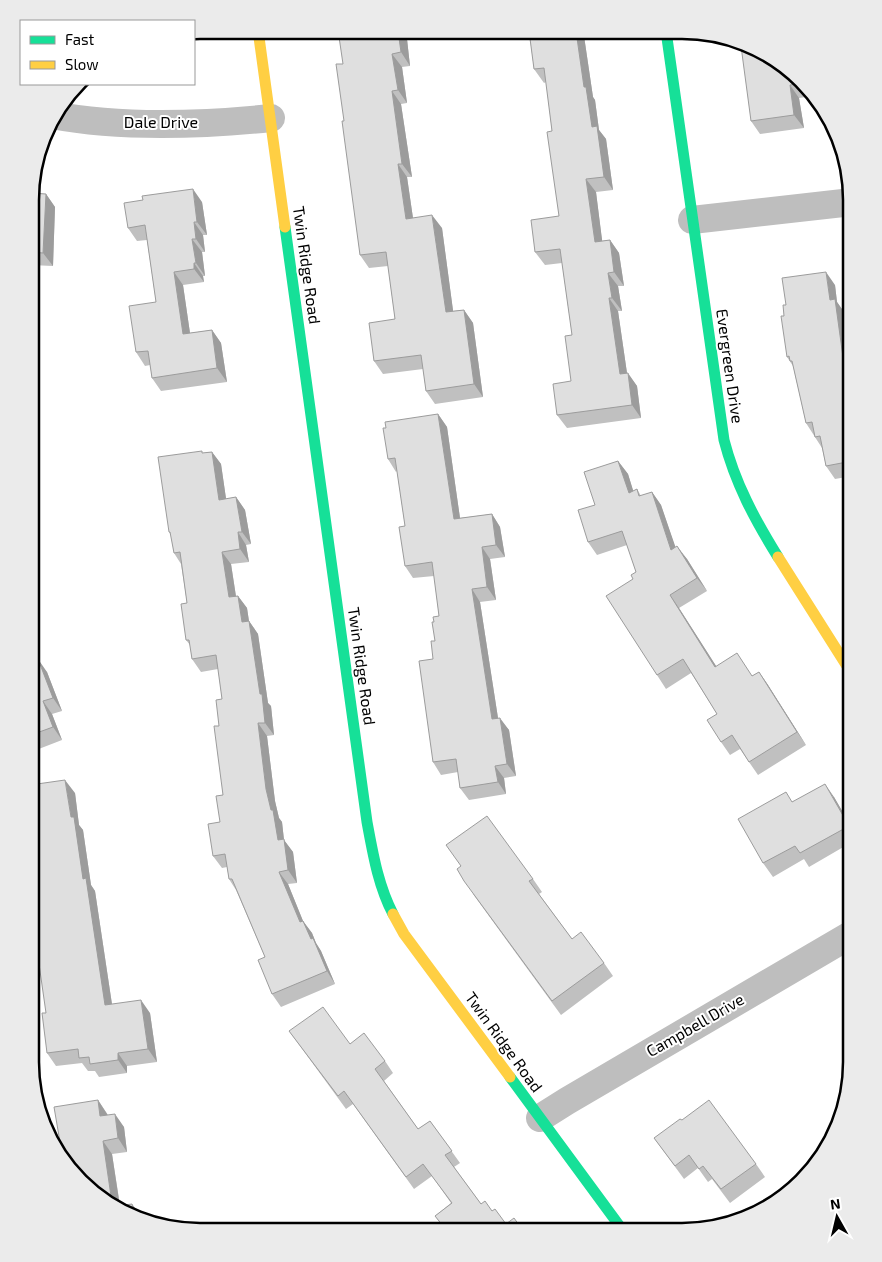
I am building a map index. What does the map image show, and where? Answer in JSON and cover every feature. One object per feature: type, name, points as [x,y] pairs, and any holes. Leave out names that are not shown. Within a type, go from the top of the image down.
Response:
[{"type":"street","name":"Twin Ridge Road","points":[[259,39],[367,822],[384,896],[404,934],[617,1223]]},
{"type":"street","name":"Evergreen Drive","points":[[667,39],[724,440],[729,463],[737,485],[759,526],[843,660]]},
{"type":"street","name":"Dale Drive","points":[[61,117],[110,122],[173,123],[271,118]]},
{"type":"street","points":[[692,220],[843,203]]},
{"type":"street","name":"Campbell Drive","points":[[540,1118],[843,939]]},
{"type":"building","points":[[339,39],[399,39],[401,52],[392,54],[398,90],[392,91],[402,164],[398,164],[406,219],[432,215],[446,312],[464,310],[474,384],[426,391],[421,355],[374,361],[369,323],[395,319],[386,252],[360,255],[336,64],[343,64]]},
{"type":"building","points":[[530,39],[577,39],[592,127],[597,126],[604,177],[586,179],[595,242],[610,240],[614,272],[608,273],[612,298],[609,298],[620,374],[628,373],[632,405],[557,415],[553,384],[571,381],[565,336],[572,335],[560,249],[535,252],[531,220],[559,216],[547,132],[552,131],[544,68],[534,69]]},
{"type":"building","points":[[742,50],[772,66],[794,84],[790,85],[794,115],[751,121]]},
{"type":"building","points":[[193,189],[197,222],[194,222],[196,239],[192,239],[196,263],[194,263],[194,269],[174,272],[183,334],[212,330],[217,368],[152,378],[148,351],[136,352],[129,306],[156,302],[145,225],[128,228],[124,203],[143,200],[142,196]]},
{"type":"building","points":[[39,194],[46,194],[43,253],[39,253]]},
{"type":"building","points":[[826,272],[830,300],[835,299],[843,357],[843,463],[826,466],[820,436],[815,437],[812,422],[806,423],[792,361],[790,361],[789,356],[787,357],[781,316],[784,316],[783,305],[786,305],[782,278]]},
{"type":"building","points":[[438,414],[454,519],[492,514],[496,545],[482,547],[487,587],[472,589],[492,719],[500,718],[507,764],[495,766],[498,782],[460,788],[456,759],[433,762],[419,661],[433,659],[431,641],[435,641],[432,622],[434,622],[433,617],[439,616],[432,562],[405,566],[399,527],[405,526],[395,458],[388,459],[383,428],[386,428],[385,422]]},
{"type":"building","points":[[202,451],[202,453],[212,452],[219,500],[236,497],[242,532],[238,532],[240,549],[222,552],[229,597],[238,596],[242,622],[249,621],[260,694],[262,694],[265,723],[258,723],[266,789],[271,810],[273,810],[278,840],[284,839],[288,870],[279,872],[300,922],[303,921],[311,939],[313,938],[327,971],[272,994],[258,960],[265,957],[232,879],[229,879],[225,854],[213,856],[208,824],[220,822],[216,796],[223,795],[214,726],[219,726],[216,700],[222,699],[216,655],[192,659],[189,640],[186,640],[181,604],[187,603],[180,552],[174,553],[169,532],[158,457]]},
{"type":"building","points":[[618,461],[629,493],[637,489],[639,496],[652,492],[671,550],[677,546],[697,578],[670,595],[715,667],[737,653],[752,676],[759,672],[797,732],[749,762],[732,735],[721,742],[707,720],[717,714],[683,659],[657,675],[606,596],[633,579],[631,575],[636,572],[622,531],[588,542],[578,510],[595,505],[584,472]]},
{"type":"building","points":[[39,662],[53,698],[43,701],[53,727],[39,732]]},
{"type":"building","points":[[65,780],[71,817],[74,817],[83,879],[86,878],[105,1005],[141,1000],[148,1049],[118,1053],[118,1060],[90,1064],[89,1057],[79,1058],[78,1049],[47,1053],[42,1013],[46,1013],[39,964],[39,784]]},
{"type":"building","points":[[825,784],[843,816],[843,829],[800,853],[795,846],[763,863],[738,819],[786,792],[792,802]]},
{"type":"building","points":[[487,816],[533,879],[529,881],[572,939],[581,932],[604,963],[552,1001],[464,881],[457,869],[461,866],[446,845]]},
{"type":"building","points":[[323,1007],[350,1044],[364,1033],[385,1061],[375,1069],[418,1129],[430,1121],[452,1151],[445,1155],[481,1204],[485,1201],[492,1211],[495,1209],[505,1223],[441,1223],[435,1216],[452,1203],[423,1164],[406,1177],[344,1091],[338,1096],[289,1031]]},
{"type":"building","points":[[98,1100],[100,1116],[115,1114],[118,1138],[103,1141],[111,1196],[86,1176],[60,1143],[54,1107]]},
{"type":"building","points":[[709,1100],[756,1164],[721,1189],[703,1166],[699,1169],[689,1155],[675,1166],[654,1138]]},
{"type":"building","points":[[514,1218],[518,1223],[507,1223]]},
{"type":"traffic: fast","points":[[667,39],[724,440],[746,501],[778,557]]},
{"type":"traffic: fast","points":[[285,227],[367,822],[380,881],[393,914]]},
{"type":"traffic: fast","points":[[510,1077],[617,1223]]},
{"type":"traffic: slow","points":[[259,39],[285,227]]},
{"type":"traffic: slow","points":[[778,557],[843,660]]},
{"type":"traffic: slow","points":[[393,914],[404,934],[510,1077]]}]
